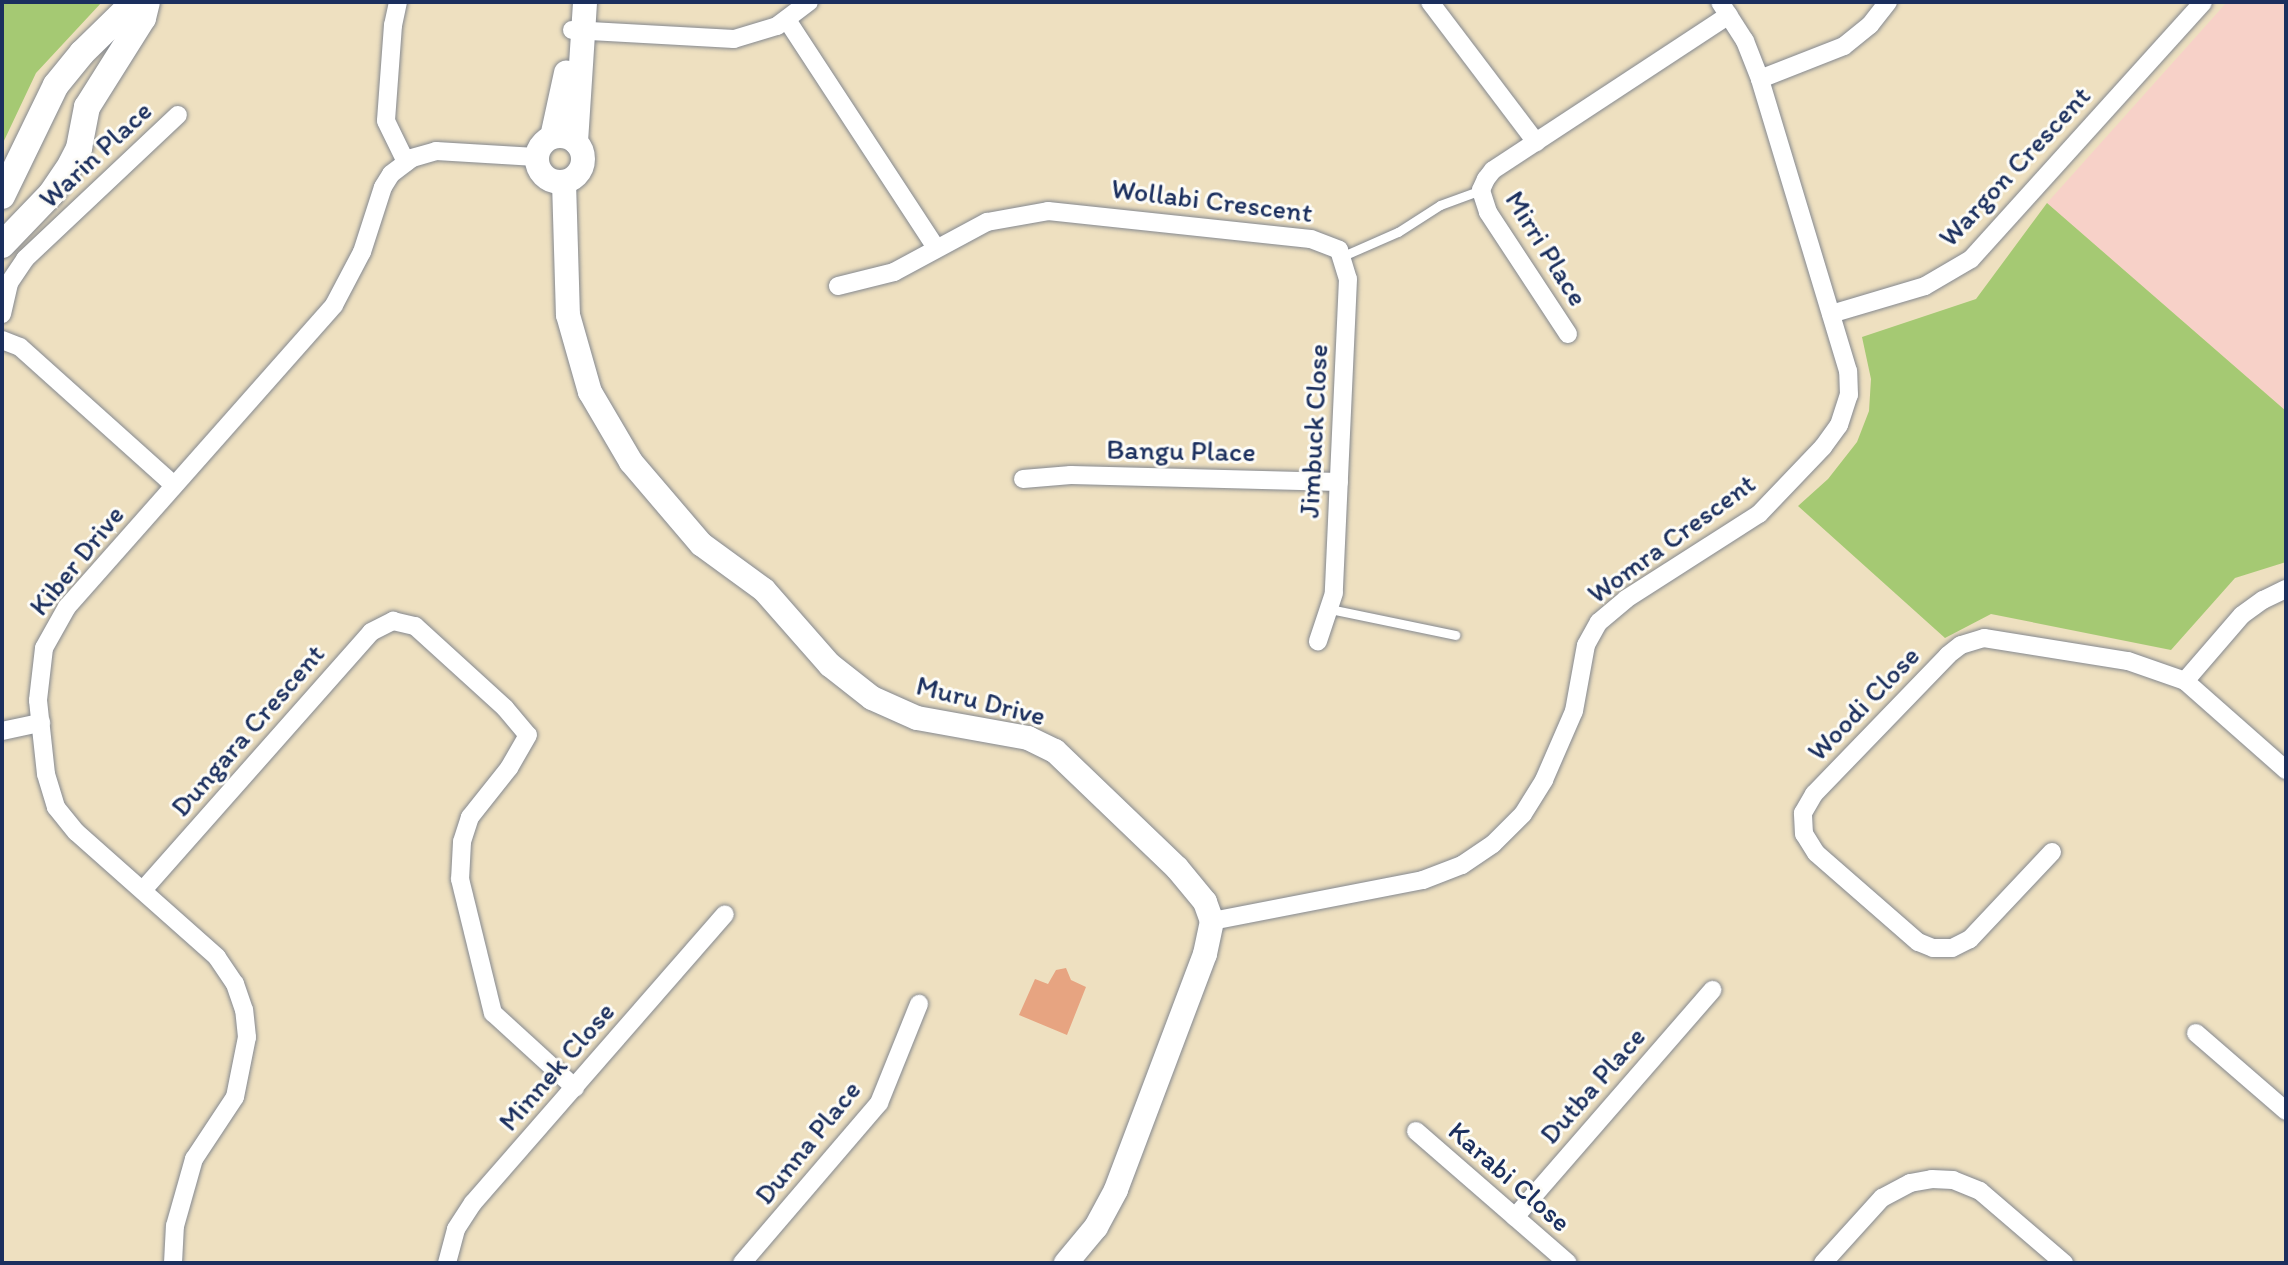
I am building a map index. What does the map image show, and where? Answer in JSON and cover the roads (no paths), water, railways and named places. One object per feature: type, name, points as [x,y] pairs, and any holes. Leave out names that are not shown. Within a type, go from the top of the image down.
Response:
[{"type":"main road","points":[[2,196],[56,85],[82,53],[134,2]]},
{"type":"main road","points":[[2,245],[51,194],[71,164],[79,148],[87,107],[143,18],[147,2]]},
{"type":"street","points":[[398,2],[393,25],[386,121],[406,162],[436,151],[536,157]]},
{"type":"street","points":[[573,2],[577,30]]},
{"type":"street","points":[[564,139],[541,145],[536,157],[544,177],[564,182],[577,175],[583,162],[564,139],[577,30],[585,2]]},
{"type":"street","points":[[577,30],[734,39],[767,31],[809,2]]},
{"type":"street","points":[[1430,2],[1536,142]]},
{"type":"street","points":[[1760,79],[1844,46],[1870,25],[1888,2]]},
{"type":"street","name":"Wargon Crescent","points":[[1831,314],[1925,286],[1979,252],[2203,2]]},
{"type":"street","points":[[1481,190],[1493,170],[1725,9]]},
{"type":"street","name":"Womra Crescent","points":[[1212,921],[1432,878],[1473,859],[1504,835],[1532,802],[1544,780],[1574,711],[1586,645],[1599,622],[1626,599],[1759,514],[1833,435],[1847,406],[1849,384],[1760,79],[1725,9]]},
{"type":"street","points":[[787,20],[936,248]]},
{"type":"street","name":"Warin Place","points":[[2,314],[9,283],[25,259],[178,115]]},
{"type":"street","name":"Kiber Drive","points":[[173,1263],[173,1237],[187,1180],[199,1151],[235,1097],[246,1028],[239,992],[225,967],[76,832],[56,807],[46,774],[39,671],[44,648],[57,621],[334,305],[358,262],[387,180],[406,162]]},
{"type":"street","name":"Muru Drive","points":[[564,182],[568,315],[590,392],[626,455],[701,544],[764,590],[816,652],[872,698],[901,713],[936,723],[1028,738],[1064,758],[1191,883],[1205,902],[1212,921]]},
{"type":"street","name":"Mirri Place","points":[[1481,190],[1488,212],[1568,334]]},
{"type":"street","name":"Wollabi Crescent","points":[[838,286],[894,272],[968,229],[1005,216],[1048,211],[1311,239],[1333,246],[1343,256]]},
{"type":"street","name":"Jimbuck Close","points":[[1318,641],[1334,593],[1348,279],[1343,256]]},
{"type":"street","points":[[2,340],[20,347],[174,485]]},
{"type":"street","name":"Bangu Place","points":[[1023,479],[1071,475],[1339,482]]},
{"type":"street","points":[[2185,681],[2242,615],[2286,589]]},
{"type":"street","name":"Dungara Crescent","points":[[143,890],[371,632],[403,613],[528,735],[509,768],[470,817],[462,842],[460,879],[493,1013],[575,1088]]},
{"type":"street","name":"Woodi Close","points":[[2052,852],[1970,939],[1952,948],[1933,948],[1918,942],[1816,853],[1804,834],[1803,813],[1814,794],[1948,655],[1969,642],[1990,638],[2128,661],[2185,681],[2286,770]]},
{"type":"street","points":[[2,731],[41,723]]},
{"type":"street","name":"Minnek Close","points":[[447,1263],[451,1242],[463,1215],[725,914]]},
{"type":"street","points":[[1066,1263],[1096,1227],[1112,1199],[1205,954],[1212,921]]},
{"type":"street","name":"Dutba Place","points":[[1515,1217],[1712,990]]},
{"type":"street","name":"Dunna Place","points":[[742,1263],[879,1103],[919,1004]]},
{"type":"street","points":[[2196,1033],[2286,1111]]},
{"type":"street","name":"Karabi Close","points":[[1416,1131],[1568,1263]]},
{"type":"street","points":[[1823,1263],[1882,1198],[1910,1183],[1932,1179],[1953,1180],[1980,1191],[2064,1263]]},
{"type":"lane","points":[[1343,256],[1398,232],[1440,205],[1481,190]]},
{"type":"lane","points":[[1330,609],[1455,635]]}]
